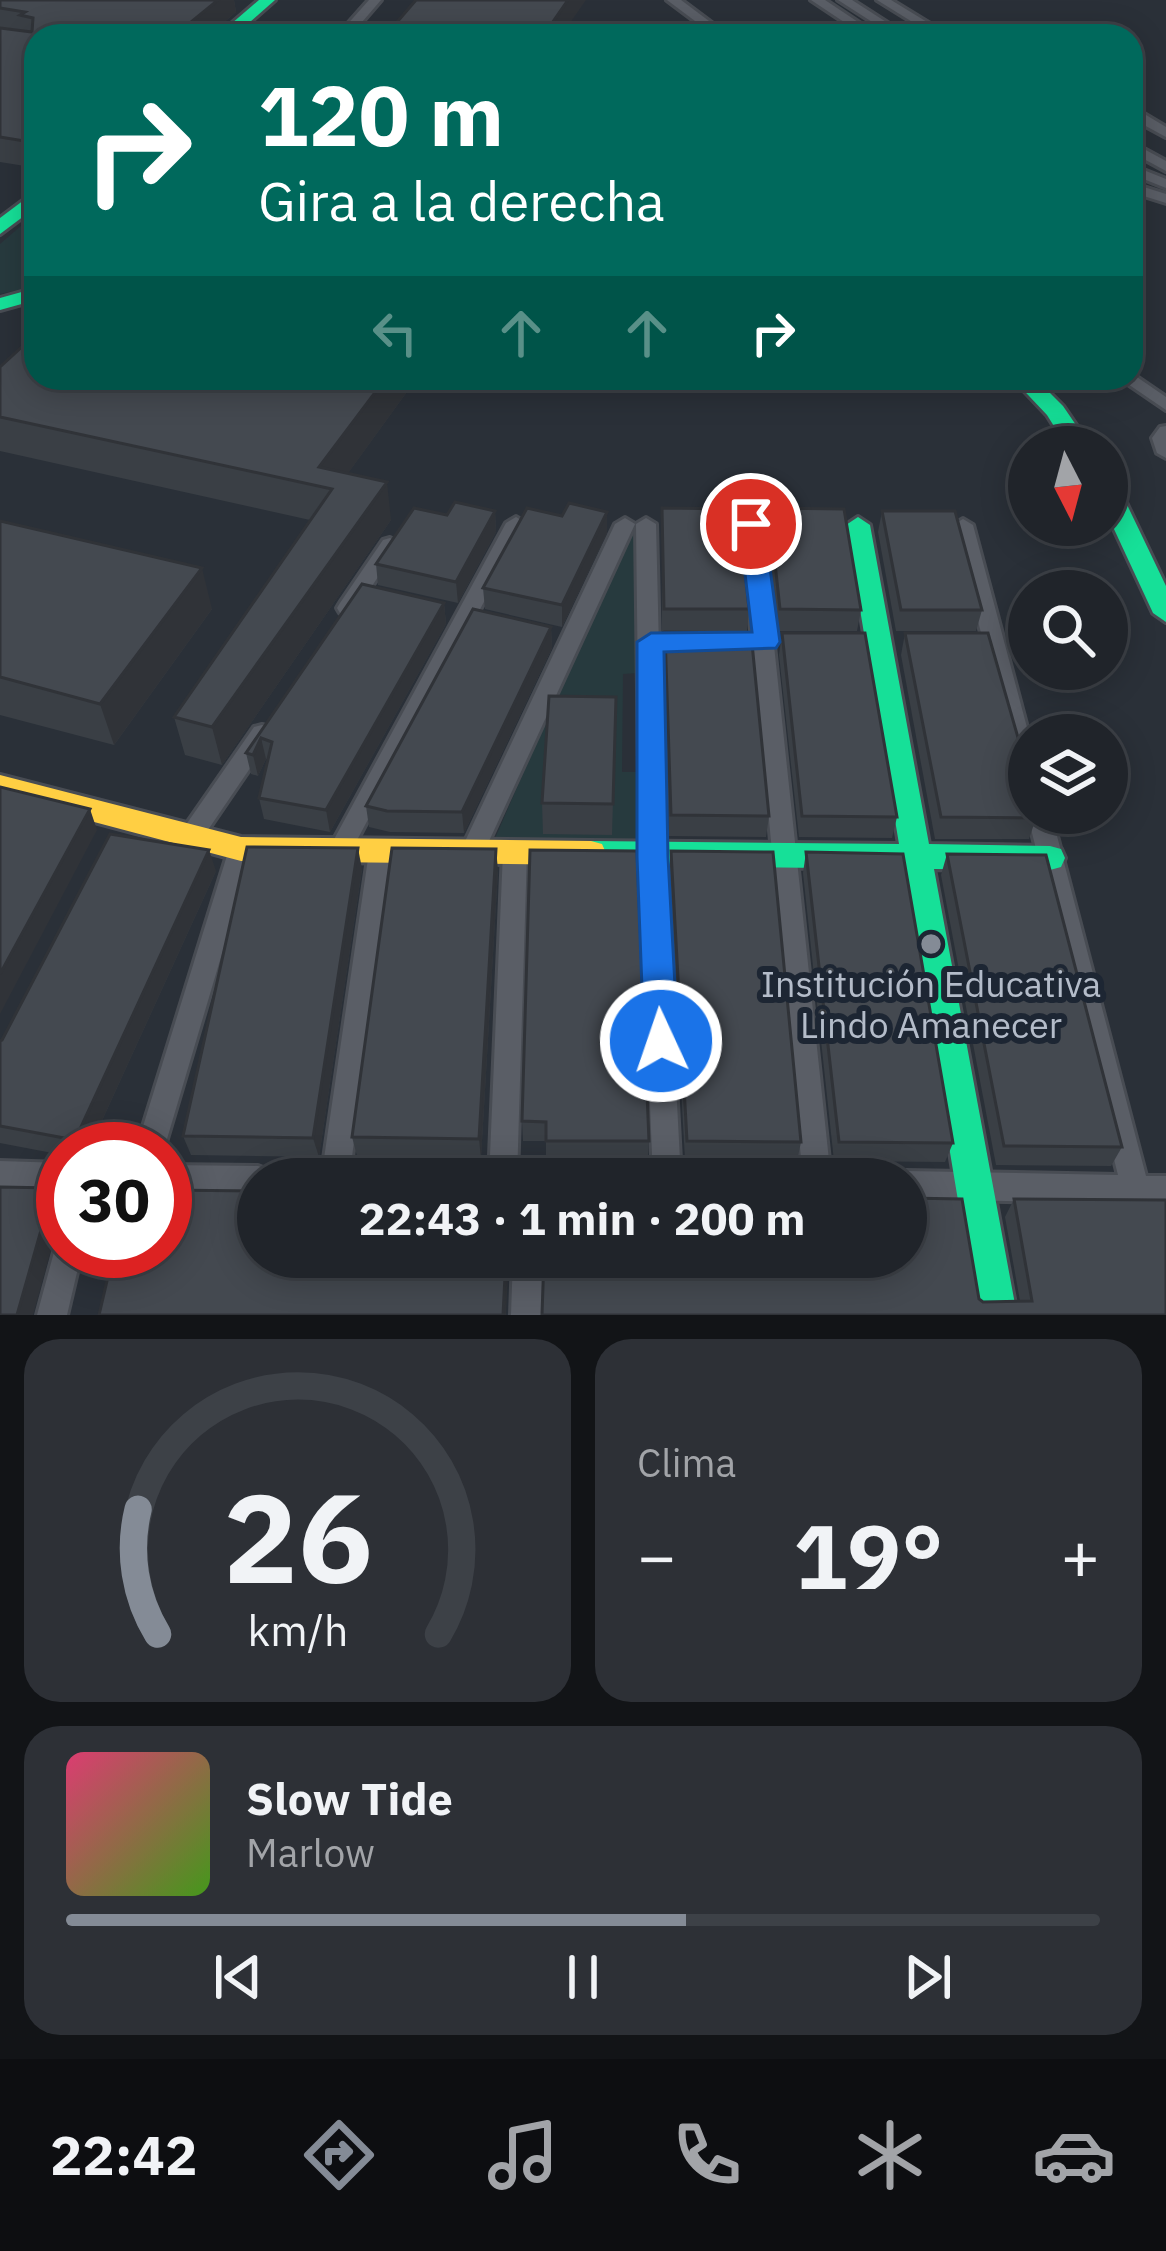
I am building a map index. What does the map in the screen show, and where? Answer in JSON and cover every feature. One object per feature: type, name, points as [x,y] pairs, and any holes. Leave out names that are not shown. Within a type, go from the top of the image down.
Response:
[{"type":"street","points":[[239,24],[268,0]]},
{"type":"street","points":[[260,24],[289,0]]},
{"type":"street","points":[[354,24],[375,0]]},
{"type":"street","points":[[673,0],[706,24]]},
{"type":"street","points":[[817,0],[854,24]]},
{"type":"street","points":[[844,0],[883,24]]},
{"type":"street","points":[[883,0],[924,24]]},
{"type":"street","points":[[0,228],[24,207]]},
{"type":"street","points":[[1035,390],[1065,426]]},
{"type":"street","points":[[1166,431],[1161,438],[1166,453]]},
{"type":"street","points":[[332,629],[368,594],[406,520]]},
{"type":"street","points":[[340,850],[516,523]]},
{"type":"street","points":[[472,852],[559,638],[635,524],[662,642],[652,857],[667,1158]]},
{"type":"street","points":[[751,524],[816,1158]]},
{"type":"street","points":[[857,525],[998,1315]]},
{"type":"street","points":[[963,525],[1014,714]]},
{"type":"street","points":[[1128,532],[1166,613]]},
{"type":"street","points":[[972,643],[996,643]]},
{"type":"street","points":[[191,836],[281,704]]},
{"type":"street","points":[[2,789],[114,829],[191,836],[241,849],[1050,858]]},
{"type":"street","points":[[1044,834],[1135,1188]]},
{"type":"street","points":[[158,1122],[241,849]]},
{"type":"street","points":[[338,1158],[381,852]]},
{"type":"street","points":[[504,1158],[515,852]]},
{"type":"street","points":[[0,1175],[36,1176]]},
{"type":"street","points":[[192,1179],[237,1180]]},
{"type":"street","points":[[927,1185],[1166,1190]]},
{"type":"street","points":[[52,1315],[61,1278]]},
{"type":"street","points":[[526,1315],[527,1278]]},
{"type":"green space","points":[[24,223],[24,289],[0,294],[0,244]]},
{"type":"green space","points":[[631,524],[640,524],[638,673],[623,674],[622,772],[641,772],[641,846],[493,843]]},
{"type":"building","points":[[0,0],[218,0],[189,24],[33,24],[33,18],[20,15],[25,12],[0,8]]},
{"type":"building","points":[[416,0],[568,0],[551,24],[395,24]]},
{"type":"building","points":[[0,28],[24,31],[24,141],[0,137]]},
{"type":"building","points":[[24,345],[24,390],[377,390],[319,467],[387,482],[212,727],[174,717],[332,489],[0,417],[0,367]]},
{"type":"building","points":[[455,502],[495,511],[456,582],[376,564],[414,508],[447,515]]},
{"type":"building","points":[[569,503],[607,512],[562,605],[483,588],[527,508],[562,516]]},
{"type":"building","points":[[662,508],[739,509],[749,609],[664,609]]},
{"type":"building","points":[[769,508],[844,509],[861,610],[780,609]]},
{"type":"building","points":[[882,511],[955,511],[982,610],[901,610]]},
{"type":"building","points":[[0,521],[202,568],[100,704],[0,677]]},
{"type":"building","points":[[362,584],[444,603],[326,810],[259,798],[272,742],[261,738],[253,755],[246,753]]},
{"type":"building","points":[[473,609],[551,627],[462,812],[387,811],[366,806]]},
{"type":"building","points":[[665,632],[751,633],[769,816],[671,815]]},
{"type":"building","points":[[782,633],[865,633],[897,817],[802,816]]},
{"type":"building","points":[[905,633],[988,633],[1011,714],[1008,818],[941,817]]},
{"type":"building","points":[[549,696],[616,697],[613,804],[542,803]]},
{"type":"building","points":[[0,787],[90,809],[0,974]]},
{"type":"building","points":[[110,834],[209,850],[83,1122],[36,1122],[36,1133],[0,1126],[2,1040]]},
{"type":"building","points":[[247,847],[358,848],[313,1138],[192,1136],[192,1122],[186,1122]]},
{"type":"building","points":[[392,848],[496,849],[479,1139],[352,1137]]},
{"type":"building","points":[[530,850],[637,851],[649,1141],[546,1141],[546,1122],[522,1121]]},
{"type":"building","points":[[671,851],[773,852],[801,1142],[687,1141]]},
{"type":"building","points":[[806,852],[903,854],[953,1143],[839,1142]]},
{"type":"building","points":[[947,854],[1046,855],[1122,1147],[1004,1146]]},
{"type":"building","points":[[0,1187],[36,1188],[36,1248],[17,1315],[0,1315]]},
{"type":"building","points":[[192,1190],[237,1191],[237,1278],[505,1278],[503,1315],[99,1315],[108,1278],[192,1278]]},
{"type":"building","points":[[927,1198],[962,1199],[979,1299],[1032,1301],[1014,1199],[1166,1200],[1166,1315],[542,1315],[543,1278],[927,1278]]},
{"type":"traffic: fast","points":[[239,24],[268,0]]},
{"type":"traffic: fast","points":[[0,228],[24,207]]},
{"type":"traffic: fast","points":[[0,304],[24,297]]},
{"type":"traffic: fast","points":[[1035,390],[1065,426]]},
{"type":"traffic: fast","points":[[858,525],[997,1315]]},
{"type":"traffic: fast","points":[[1128,532],[1166,613]]},
{"type":"traffic: fast","points":[[591,853],[1050,858]]},
{"type":"traffic: slow","points":[[0,786],[241,849],[591,853]]},
{"type":"place","name":"Institución Educativa Lindo Amanecer","points":[[931,944]]},
{"type":"route","points":[[661,1041],[652,857],[651,642],[766,642],[751,524]]}]
